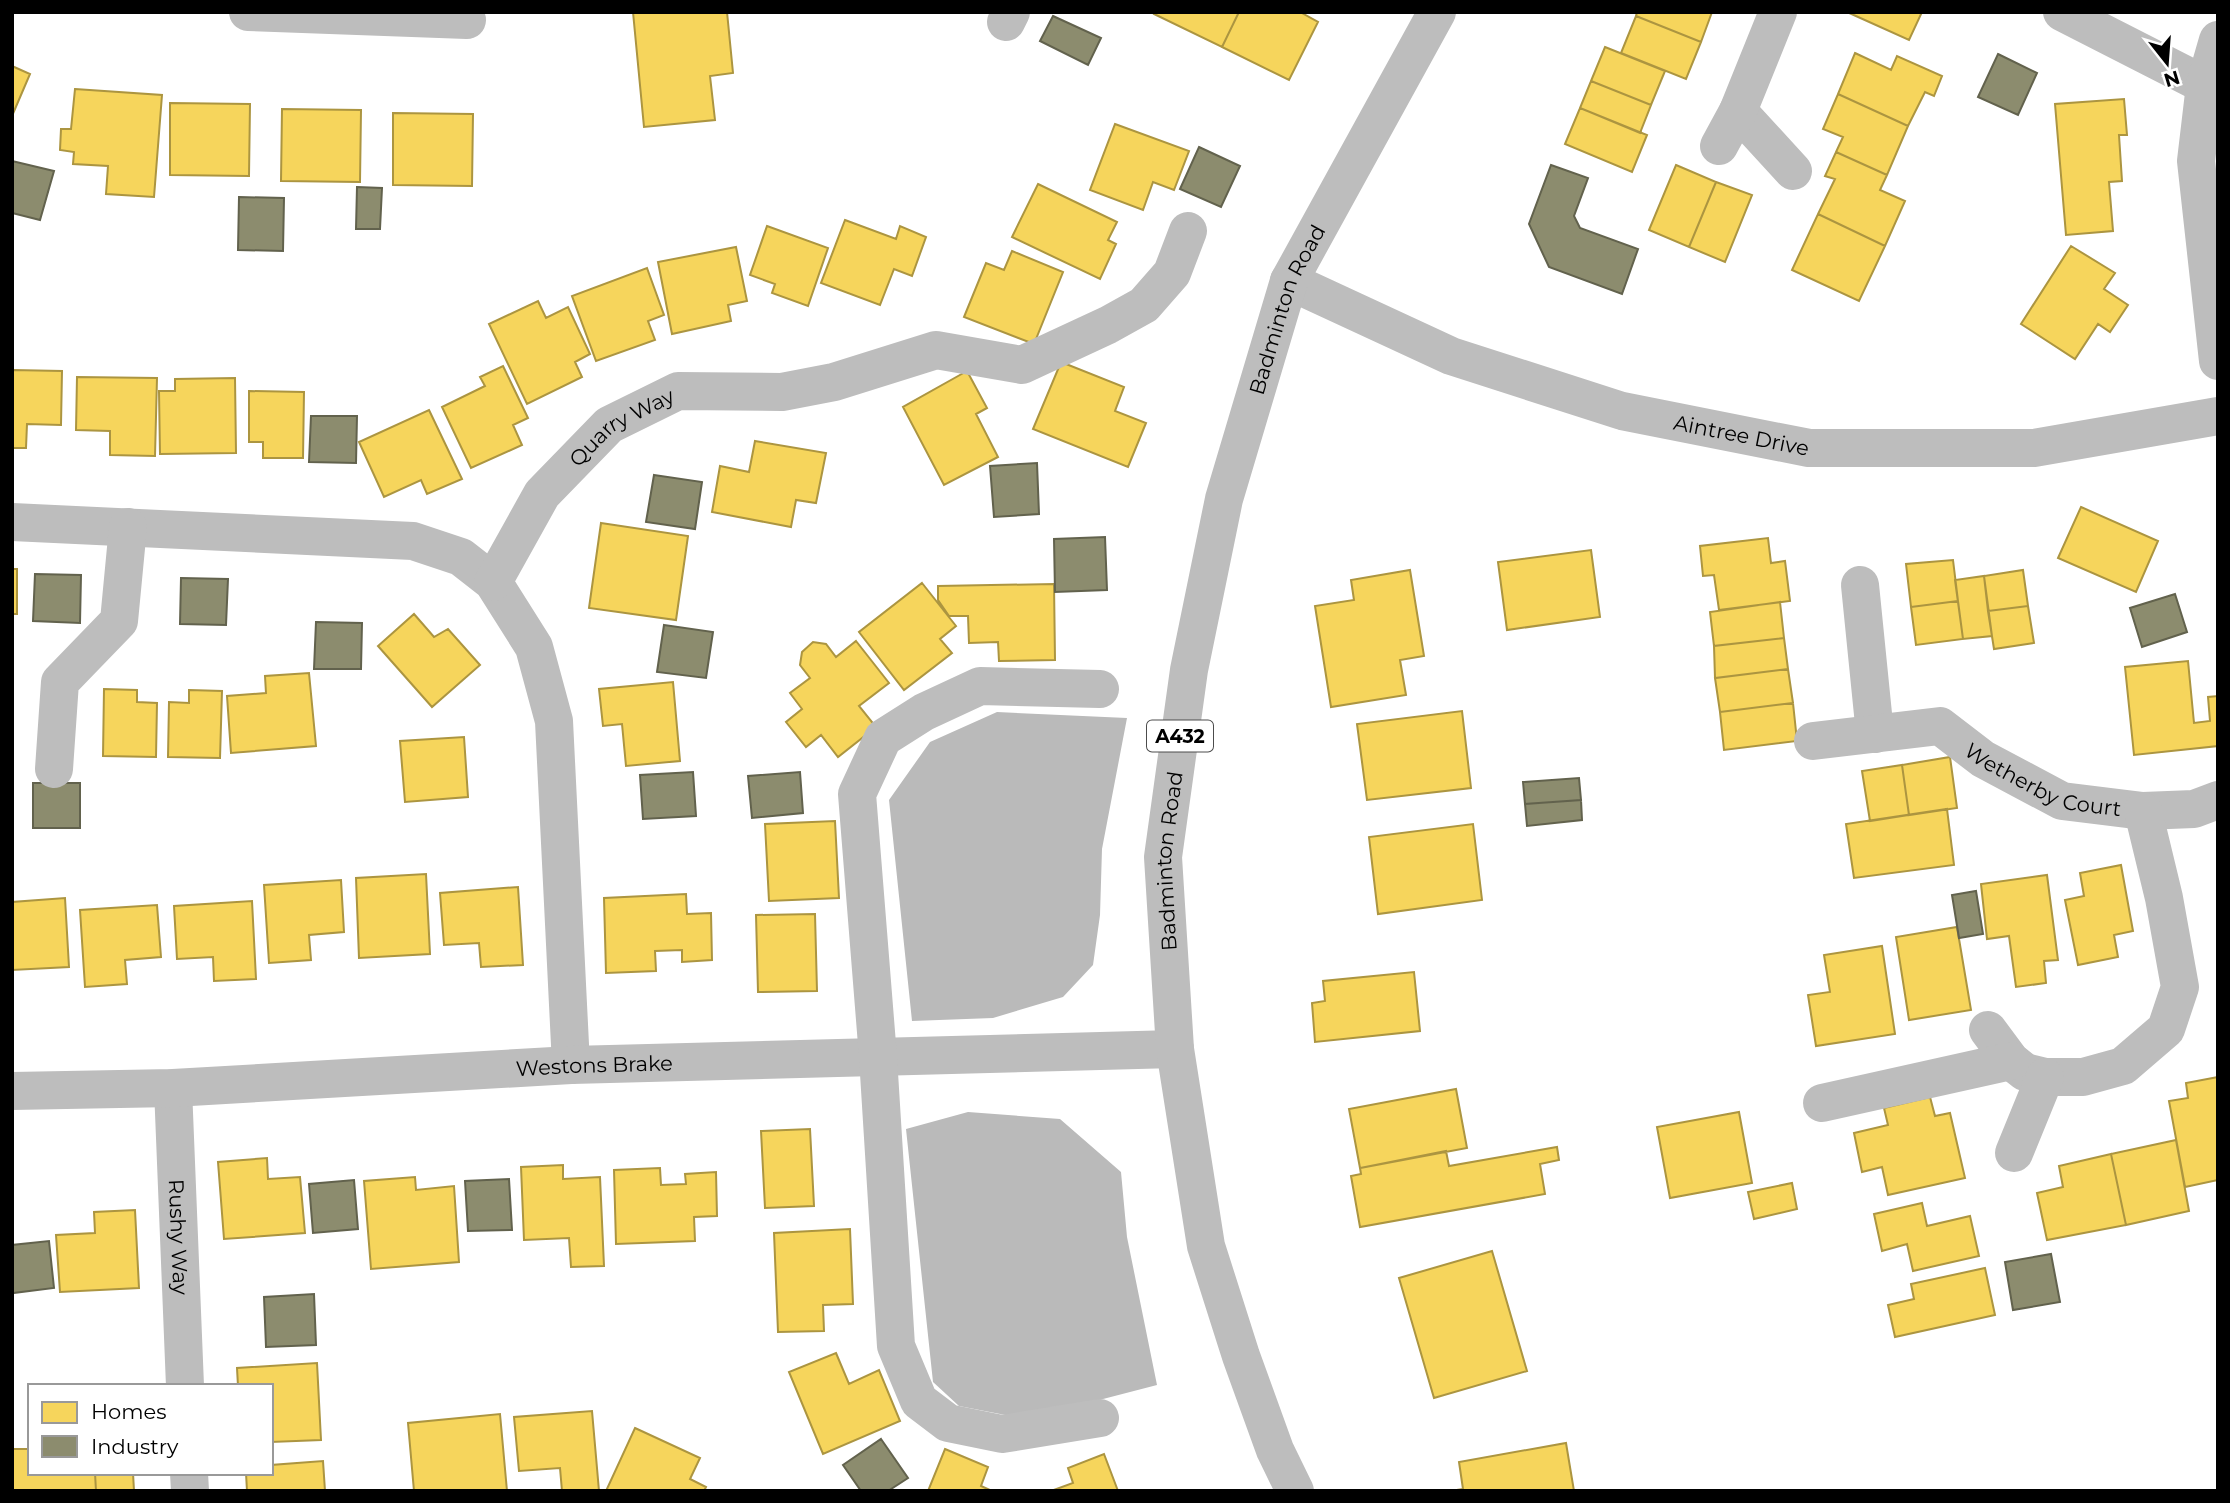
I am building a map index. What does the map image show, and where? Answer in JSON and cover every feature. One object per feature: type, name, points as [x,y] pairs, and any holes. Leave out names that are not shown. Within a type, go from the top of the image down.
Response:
[{"type":"street","points":[[248,12],[467,20]]},
{"type":"street","name":"Badminton Road","points":[[1296,1491],[1275,1450],[1206,1246],[1175,1049],[1163,857],[1189,670],[1224,499],[1289,281],[1437,12]]},
{"type":"street","points":[[1719,146],[1738,111],[1778,12]]},
{"type":"street","points":[[2062,12],[2205,85]]},
{"type":"street","points":[[2218,40],[2205,85],[2196,161],[2218,361]]},
{"type":"street","points":[[1738,111],[1793,171]]},
{"type":"street","name":"Quarry Way","points":[[493,582],[542,494],[608,425],[678,391],[782,391],[834,382],[936,350],[1022,365],[1144,305],[1172,273],[1188,231]]},
{"type":"street","name":"Aintree Drive","points":[[1289,281],[1451,356],[1609,407],[1809,448],[2034,448],[2218,416]]},
{"type":"street","points":[[12,522],[413,541],[461,557],[493,582],[534,647],[554,720],[570,1065]]},
{"type":"street","points":[[54,769],[60,682],[119,621],[128,527]]},
{"type":"street","points":[[1860,585],[1875,734]]},
{"type":"street","points":[[1100,690],[980,686],[924,712],[883,738],[857,794],[878,1057],[896,1346],[919,1401],[948,1423],[1002,1434],[1100,1418]]},
{"type":"street","name":"Wetherby Court","points":[[1813,741],[1940,726],[1983,759],[2062,801],[2143,810],[2194,808],[2218,800]]},
{"type":"street","points":[[1988,1030],[2011,1061],[2025,1072],[2045,1077],[2083,1077],[2123,1066],[2166,1029],[2180,987],[2164,898],[2143,810]]},
{"type":"street","name":"Westons Brake","points":[[12,1091],[173,1088],[570,1065],[1175,1049]]},
{"type":"street","points":[[1822,1103],[2011,1061]]},
{"type":"street","points":[[2014,1153],[2045,1077]]},
{"type":"street","name":"Rushy Way","points":[[173,1088],[185,1384]]},
{"type":"shaded area","points":[[997,712],[1127,718],[1102,849],[1100,915],[1093,965],[1063,997],[993,1018],[912,1021],[889,800],[930,742]]},
{"type":"shaded area","points":[[968,1112],[1060,1119],[1121,1172],[1127,1237],[1157,1385],[1026,1419],[959,1406],[933,1382],[906,1129]]},
{"type":"building: Homes","points":[[633,12],[727,12],[733,73],[710,76],[715,120],[644,127]]},
{"type":"building: Homes","points":[[1239,12],[1222,47],[1154,14]]},
{"type":"building: Homes","points":[[1239,12],[1300,12],[1318,22],[1289,80],[1222,47]]},
{"type":"building: Homes","points":[[1637,12],[1712,12],[1701,42],[1636,16]]},
{"type":"building: Homes","points":[[1847,12],[1922,12],[1909,40]]},
{"type":"building: Homes","points":[[1636,16],[1701,42],[1686,79],[1621,53]]},
{"type":"building: Homes","points":[[1605,47],[1665,71],[1651,105],[1591,81]]},
{"type":"building: Homes","points":[[1855,53],[1891,70],[1897,56],[1942,76],[1934,96],[1925,92],[1908,126],[1838,94]]},
{"type":"building: Homes","points":[[12,66],[30,74],[12,116]]},
{"type":"building: Homes","points":[[1591,81],[1651,105],[1640,133],[1580,108]]},
{"type":"building: Homes","points":[[75,89],[162,95],[154,197],[106,194],[108,166],[73,164],[74,152],[60,150],[61,129],[71,129]]},
{"type":"building: Homes","points":[[1838,94],[1908,126],[1887,175],[1836,152],[1843,137],[1823,129]]},
{"type":"building: Homes","points":[[2124,99],[2127,135],[2119,135],[2122,181],[2109,182],[2113,231],[2066,235],[2055,104]]},
{"type":"building: Homes","points":[[170,103],[250,104],[249,176],[170,175]]},
{"type":"building: Homes","points":[[1580,108],[1647,135],[1632,172],[1565,144]]},
{"type":"building: Homes","points":[[282,109],[361,110],[360,182],[281,181]]},
{"type":"building: Homes","points":[[393,113],[473,114],[472,186],[393,185]]},
{"type":"building: Homes","points":[[1115,124],[1189,151],[1174,190],[1153,182],[1143,210],[1090,190]]},
{"type":"building: Homes","points":[[1836,152],[1887,175],[1880,190],[1905,201],[1885,246],[1818,214],[1835,179],[1825,176]]},
{"type":"building: Homes","points":[[1676,165],[1716,182],[1689,247],[1649,230]]},
{"type":"building: Homes","points":[[1716,182],[1752,195],[1725,262],[1689,247]]},
{"type":"building: Homes","points":[[1038,184],[1117,222],[1108,240],[1116,244],[1100,279],[1012,237]]},
{"type":"building: Homes","points":[[1818,214],[1885,246],[1859,301],[1792,270]]},
{"type":"building: Homes","points":[[845,220],[896,239],[900,226],[926,237],[912,276],[894,269],[880,305],[821,283]]},
{"type":"building: Homes","points":[[767,226],[828,248],[808,306],[772,293],[775,284],[750,275]]},
{"type":"building: Homes","points":[[2071,246],[2115,273],[2104,289],[2128,305],[2110,332],[2098,324],[2075,359],[2021,324]]},
{"type":"building: Homes","points":[[736,247],[747,301],[728,305],[731,321],[672,334],[658,262]]},
{"type":"building: Homes","points":[[1012,251],[1063,272],[1034,344],[964,317],[986,263],[1004,270]]},
{"type":"building: Homes","points":[[647,268],[664,315],[648,321],[655,340],[596,361],[572,296]]},
{"type":"building: Homes","points":[[538,301],[546,318],[568,307],[590,354],[575,362],[582,377],[527,404],[489,324]]},
{"type":"building: Homes","points":[[1061,362],[1124,387],[1115,411],[1146,423],[1128,467],[1033,429]]},
{"type":"building: Homes","points":[[503,366],[528,418],[513,425],[522,445],[471,468],[442,407],[485,386],[480,377]]},
{"type":"building: Homes","points":[[12,370],[62,371],[61,425],[27,424],[26,448],[12,448]]},
{"type":"building: Homes","points":[[967,371],[987,408],[976,414],[998,457],[944,485],[903,407]]},
{"type":"building: Homes","points":[[77,377],[157,378],[155,456],[110,455],[110,431],[76,430]]},
{"type":"building: Homes","points":[[235,378],[236,453],[160,454],[159,391],[175,391],[175,379]]},
{"type":"building: Homes","points":[[249,391],[304,392],[303,458],[263,458],[263,442],[249,442]]},
{"type":"building: Homes","points":[[429,410],[462,479],[427,494],[421,480],[384,497],[359,442]]},
{"type":"building: Homes","points":[[755,441],[826,453],[816,503],[796,500],[791,527],[712,512],[720,466],[749,472]]},
{"type":"building: Homes","points":[[2081,507],[2158,541],[2136,592],[2058,558]]},
{"type":"building: Homes","points":[[601,523],[688,536],[676,620],[589,608]]},
{"type":"building: Homes","points":[[1768,538],[1771,563],[1785,561],[1790,601],[1719,610],[1714,575],[1703,576],[1700,546]]},
{"type":"building: Homes","points":[[1591,550],[1600,617],[1507,630],[1498,562]]},
{"type":"building: Homes","points":[[1953,560],[1958,601],[1911,607],[1906,564]]},
{"type":"building: Homes","points":[[12,569],[17,569],[17,614],[12,614]]},
{"type":"building: Homes","points":[[1410,570],[1424,656],[1400,660],[1406,695],[1331,707],[1315,606],[1354,600],[1351,580]]},
{"type":"building: Homes","points":[[2023,570],[2028,606],[1988,611],[1984,576]]},
{"type":"building: Homes","points":[[1984,576],[1992,636],[1963,639],[1955,580]]},
{"type":"building: Homes","points":[[922,583],[956,626],[940,639],[952,653],[904,690],[859,632]]},
{"type":"building: Homes","points":[[1054,584],[1055,660],[999,661],[998,642],[969,643],[968,616],[949,616],[938,600],[938,586]]},
{"type":"building: Homes","points":[[1958,601],[1963,639],[1916,645],[1911,607]]},
{"type":"building: Homes","points":[[1780,602],[1784,638],[1714,646],[1710,612]]},
{"type":"building: Homes","points":[[2028,606],[2034,643],[1994,649],[1988,611]]},
{"type":"building: Homes","points":[[414,614],[434,637],[448,629],[480,665],[432,707],[378,646]]},
{"type":"building: Homes","points":[[1784,638],[1788,669],[1715,678],[1714,646]]},
{"type":"building: Homes","points":[[856,641],[889,683],[859,706],[876,727],[838,757],[821,735],[806,747],[786,722],[802,709],[790,693],[810,678],[800,665],[802,652],[813,642],[826,644],[836,657]]},
{"type":"building: Homes","points":[[2188,661],[2194,723],[2210,721],[2208,697],[2218,696],[2218,746],[2134,755],[2125,667]]},
{"type":"building: Homes","points":[[1788,669],[1793,703],[1720,712],[1715,678]]},
{"type":"building: Homes","points":[[309,673],[316,746],[231,753],[227,696],[266,693],[265,676]]},
{"type":"building: Homes","points":[[673,682],[680,761],[626,766],[622,724],[603,726],[599,689]]},
{"type":"building: Homes","points":[[104,689],[137,690],[137,702],[157,703],[156,757],[103,756]]},
{"type":"building: Homes","points":[[189,690],[222,691],[220,758],[168,757],[169,702],[189,703]]},
{"type":"building: Homes","points":[[1793,703],[1797,741],[1724,750],[1720,712]]},
{"type":"building: Homes","points":[[1462,711],[1471,788],[1367,800],[1357,724]]},
{"type":"building: Homes","points":[[464,737],[468,797],[405,802],[400,741]]},
{"type":"building: Homes","points":[[1950,757],[1957,808],[1909,815],[1902,765]]},
{"type":"building: Homes","points":[[1902,765],[1909,815],[1870,821],[1862,771]]},
{"type":"building: Homes","points":[[1947,809],[1954,865],[1854,878],[1846,824]]},
{"type":"building: Homes","points":[[835,821],[839,898],[769,901],[765,824]]},
{"type":"building: Homes","points":[[1473,824],[1482,900],[1378,914],[1369,837]]},
{"type":"building: Homes","points":[[2121,865],[2133,931],[2114,935],[2118,957],[2078,965],[2065,900],[2084,896],[2080,873]]},
{"type":"building: Homes","points":[[426,874],[430,954],[359,958],[356,878]]},
{"type":"building: Homes","points":[[2047,875],[2058,960],[2044,961],[2046,983],[2016,987],[2009,936],[1987,939],[1981,884]]},
{"type":"building: Homes","points":[[341,880],[344,932],[309,935],[311,960],[269,963],[264,885]]},
{"type":"building: Homes","points":[[518,887],[523,965],[481,967],[479,943],[444,945],[440,893]]},
{"type":"building: Homes","points":[[686,894],[687,914],[711,913],[712,960],[682,962],[682,950],[655,951],[656,971],[606,973],[604,898]]},
{"type":"building: Homes","points":[[65,898],[69,967],[12,970],[12,902]]},
{"type":"building: Homes","points":[[252,901],[256,979],[214,981],[213,957],[177,959],[174,906]]},
{"type":"building: Homes","points":[[157,905],[161,957],[125,960],[127,984],[85,987],[80,910]]},
{"type":"building: Homes","points":[[815,914],[817,991],[758,992],[756,915]]},
{"type":"building: Homes","points":[[1957,927],[1971,1010],[1909,1020],[1896,937]]},
{"type":"building: Homes","points":[[1882,946],[1895,1034],[1816,1046],[1808,995],[1830,992],[1824,955]]},
{"type":"building: Homes","points":[[1414,972],[1420,1031],[1315,1042],[1312,1003],[1325,1001],[1323,981]]},
{"type":"building: Homes","points":[[2218,1077],[2218,1180],[2185,1187],[2169,1101],[2188,1098],[2186,1083]]},
{"type":"building: Homes","points":[[1456,1089],[1467,1148],[1360,1168],[1349,1109]]},
{"type":"building: Homes","points":[[1930,1097],[1935,1116],[1950,1113],[1965,1178],[1888,1195],[1882,1167],[1862,1172],[1854,1133],[1888,1125],[1884,1108]]},
{"type":"building: Homes","points":[[1739,1112],[1752,1183],[1670,1198],[1657,1127]]},
{"type":"building: Homes","points":[[810,1129],[814,1206],[765,1208],[761,1131]]},
{"type":"building: Homes","points":[[2176,1140],[2189,1211],[2126,1225],[2111,1154]]},
{"type":"building: Homes","points":[[1557,1147],[1559,1160],[1540,1164],[1545,1194],[1360,1227],[1351,1176],[1361,1174],[1360,1168],[1446,1151],[1449,1166]]},
{"type":"building: Homes","points":[[2111,1154],[2126,1225],[2047,1240],[2037,1193],[2063,1187],[2059,1166]]},
{"type":"building: Homes","points":[[267,1158],[268,1179],[300,1177],[305,1233],[224,1239],[218,1162]]},
{"type":"building: Homes","points":[[563,1165],[563,1179],[600,1177],[604,1266],[571,1267],[569,1238],[524,1240],[521,1167]]},
{"type":"building: Homes","points":[[660,1168],[661,1185],[686,1184],[685,1174],[716,1172],[717,1216],[694,1217],[695,1241],[616,1244],[614,1170]]},
{"type":"building: Homes","points":[[415,1177],[416,1190],[454,1186],[459,1262],[371,1269],[364,1181]]},
{"type":"building: Homes","points":[[1792,1183],[1797,1209],[1754,1219],[1748,1192]]},
{"type":"building: Homes","points":[[1922,1203],[1927,1226],[1970,1216],[1979,1256],[1913,1271],[1907,1244],[1882,1251],[1874,1214]]},
{"type":"building: Homes","points":[[135,1210],[139,1288],[60,1292],[56,1235],[95,1233],[94,1212]]},
{"type":"building: Homes","points":[[850,1229],[853,1304],[823,1305],[824,1331],[778,1332],[774,1233]]},
{"type":"building: Homes","points":[[1492,1251],[1527,1371],[1434,1398],[1399,1278]]},
{"type":"building: Homes","points":[[1985,1268],[1995,1315],[1895,1337],[1888,1305],[1914,1299],[1911,1284]]},
{"type":"building: Homes","points":[[836,1353],[849,1384],[879,1370],[900,1421],[823,1454],[789,1372]]},
{"type":"building: Homes","points":[[317,1363],[321,1440],[273,1442],[273,1384],[238,1384],[237,1368]]},
{"type":"building: Homes","points":[[592,1411],[599,1491],[562,1491],[560,1468],[519,1471],[514,1417]]},
{"type":"building: Homes","points":[[500,1414],[507,1491],[414,1491],[408,1423]]},
{"type":"building: Homes","points":[[635,1428],[700,1458],[690,1479],[706,1487],[704,1491],[606,1491]]},
{"type":"building: Homes","points":[[1566,1443],[1574,1491],[1450,1491],[1463,1489],[1459,1462]]},
{"type":"building: Homes","points":[[12,1449],[28,1449],[28,1475],[95,1475],[96,1491],[12,1491]]},
{"type":"building: Homes","points":[[945,1449],[988,1467],[981,1486],[992,1491],[928,1491]]},
{"type":"building: Homes","points":[[1104,1454],[1118,1491],[1051,1491],[1073,1483],[1068,1468]]},
{"type":"building: Homes","points":[[323,1461],[325,1491],[247,1491],[246,1475],[273,1475],[273,1465]]},
{"type":"building: Homes","points":[[95,1475],[133,1475],[134,1491],[96,1491]]},
{"type":"building: Industry","points":[[1053,16],[1101,38],[1088,65],[1040,41]]},
{"type":"building: Industry","points":[[1998,54],[2037,73],[2018,115],[1978,97]]},
{"type":"building: Industry","points":[[1199,147],[1240,166],[1221,207],[1180,189]]},
{"type":"building: Industry","points":[[12,161],[54,171],[40,220],[12,213]]},
{"type":"building: Industry","points":[[1551,165],[1588,178],[1574,216],[1580,228],[1638,249],[1622,294],[1549,267],[1529,224]]},
{"type":"building: Industry","points":[[357,187],[382,188],[380,229],[356,229]]},
{"type":"building: Industry","points":[[239,197],[284,198],[283,251],[238,250]]},
{"type":"building: Industry","points":[[311,416],[357,416],[356,463],[309,462]]},
{"type":"building: Industry","points":[[1037,463],[1039,514],[994,517],[990,466]]},
{"type":"building: Industry","points":[[654,475],[702,482],[695,529],[646,522]]},
{"type":"building: Industry","points":[[1105,537],[1107,590],[1055,592],[1054,539]]},
{"type":"building: Industry","points":[[35,574],[81,575],[80,623],[33,621]]},
{"type":"building: Industry","points":[[181,578],[228,579],[226,625],[180,624]]},
{"type":"building: Industry","points":[[2175,594],[2187,632],[2142,647],[2130,608]]},
{"type":"building: Industry","points":[[316,622],[362,623],[361,669],[314,669]]},
{"type":"building: Industry","points":[[664,625],[713,632],[706,678],[657,672]]},
{"type":"building: Industry","points":[[693,772],[696,816],[643,819],[640,775]]},
{"type":"building: Industry","points":[[800,772],[803,813],[752,818],[748,776]]},
{"type":"building: Industry","points":[[1579,778],[1581,800],[1525,804],[1523,782]]},
{"type":"building: Industry","points":[[33,783],[80,783],[80,828],[33,828]]},
{"type":"building: Industry","points":[[1581,800],[1582,820],[1527,826],[1525,804]]},
{"type":"building: Industry","points":[[1976,891],[1983,934],[1959,938],[1952,895]]},
{"type":"building: Industry","points":[[509,1179],[512,1230],[468,1231],[465,1181]]},
{"type":"building: Industry","points":[[354,1180],[358,1229],[313,1233],[309,1184]]},
{"type":"building: Industry","points":[[49,1241],[54,1288],[13,1293],[12,1245]]},
{"type":"building: Industry","points":[[2051,1254],[2060,1302],[2013,1310],[2005,1262]]},
{"type":"building: Industry","points":[[314,1294],[316,1345],[266,1347],[264,1297]]},
{"type":"building: Industry","points":[[881,1439],[908,1478],[888,1491],[861,1491],[843,1465]]}]
